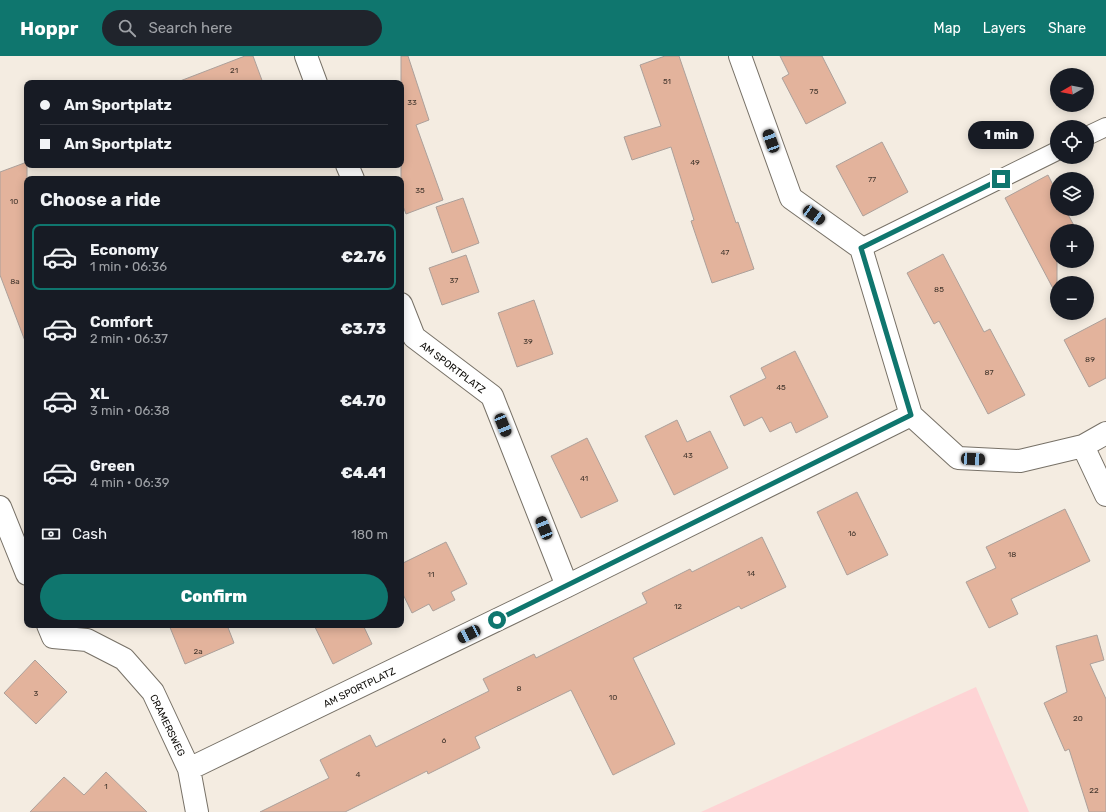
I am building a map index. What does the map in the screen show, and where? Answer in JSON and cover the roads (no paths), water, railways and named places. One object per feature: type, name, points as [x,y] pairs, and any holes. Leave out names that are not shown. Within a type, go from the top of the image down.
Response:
[{"type":"street","points":[[306,56],[315,80]]},
{"type":"street","points":[[740,56],[791,198],[861,248],[911,415],[958,458],[1020,461],[1083,446],[1106,433]]},
{"type":"street","name":"AM SPORTPLATZ","points":[[404,312],[414,337],[492,396],[567,586]]},
{"type":"street","name":"AM SPORTPLATZ","points":[[189,769],[567,586],[911,415]]},
{"type":"street","points":[[1083,446],[1106,495]]},
{"type":"street","points":[[0,507],[24,567]]},
{"type":"street","name":"CRAMERSWEG","points":[[49,628],[52,637],[87,640],[124,659],[153,692],[189,769]]},
{"type":"street","points":[[189,769],[197,812]]},
{"type":"lane","points":[[1094,133],[1106,127]]},
{"type":"lane","points":[[861,248],[1050,154]]}]
